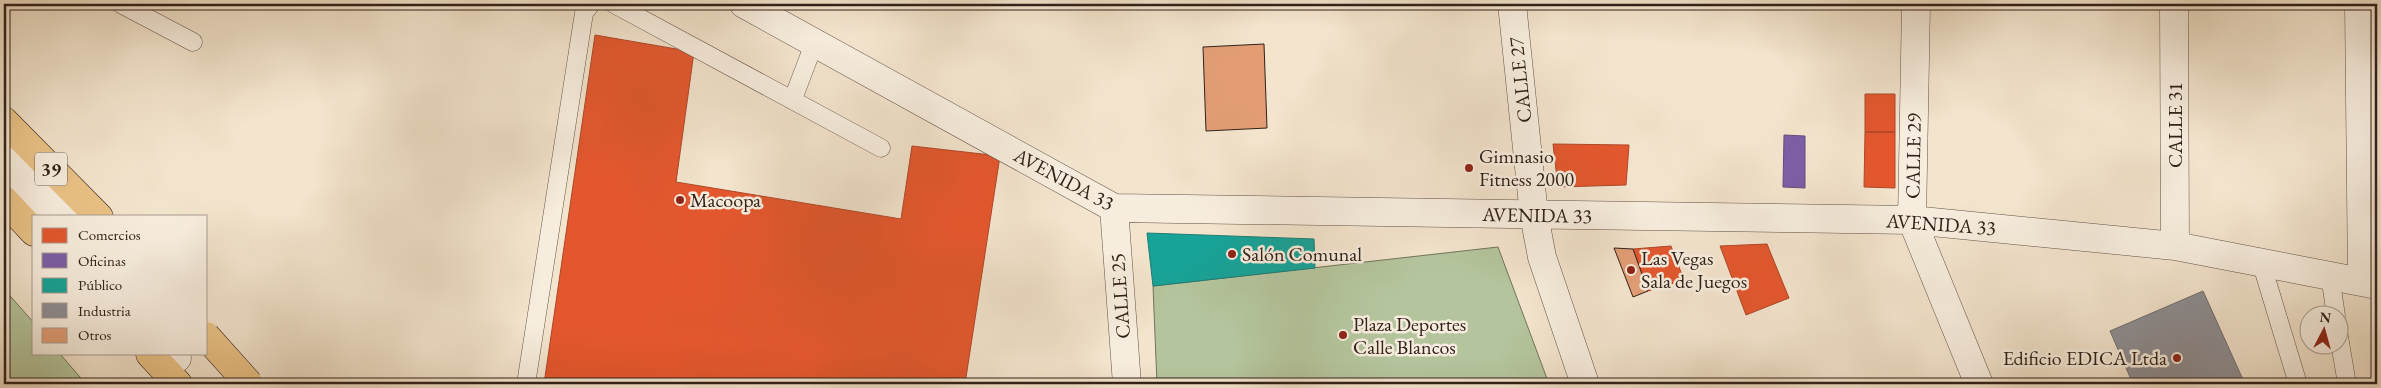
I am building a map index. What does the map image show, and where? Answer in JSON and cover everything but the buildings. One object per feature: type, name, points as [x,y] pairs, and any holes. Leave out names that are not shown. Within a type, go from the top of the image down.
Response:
[{"type":"highway","name":"39","points":[[4,121],[96,215]]},
{"type":"highway","points":[[4,200],[32,230]]},
{"type":"highway","points":[[208,338],[249,384]]},
{"type":"highway","points":[[208,350],[259,384]]},
{"type":"highway","points":[[154,356],[176,366],[192,384]]},
{"type":"street","name":"AVENIDA 33","points":[[744,4],[815,41],[1114,208],[1912,220],[2175,246],[2370,284]]},
{"type":"street","name":"CALLE 27","points":[[1512,4],[1534,215],[1542,257],[1585,384]]},
{"type":"street","name":"CALLE 29","points":[[1916,4],[1912,220],[1979,384]]},
{"type":"street","name":"CALLE 31","points":[[2174,4],[2175,246]]},
{"type":"street","points":[[2359,4],[2370,284]]},
{"type":"street","points":[[4,146],[71,215]]},
{"type":"street","points":[[4,176],[40,215]]},
{"type":"street","name":"CALLE 25","points":[[1114,208],[1127,384]]},
{"type":"lane","points":[[121,4],[193,42]]},
{"type":"lane","points":[[526,384],[584,13],[591,4]]},
{"type":"lane","points":[[614,4],[881,148]]},
{"type":"lane","points":[[793,99],[815,41]]},
{"type":"lane","points":[[2261,262],[2298,384]]},
{"type":"lane","points":[[2330,275],[2335,306]]},
{"type":"lane","points":[[2342,356],[2347,384]]},
{"type":"green space","name":"Plaza Deportes Calle Blancos","points":[[1498,247],[1549,384],[1157,384],[1153,286]]},
{"type":"green space","points":[[4,289],[32,321],[32,356],[62,356],[86,384],[4,384]]},
{"type":"place","name":"Gimnasio Fitness 2000","points":[[1469,168]]},
{"type":"place","name":"Macoopa","points":[[680,200]]},
{"type":"place","name":"Salón Comunal","points":[[1232,254]]},
{"type":"place","name":"Las Vegas Sala de Juegos","points":[[1631,270]]},
{"type":"place","name":"Plaza Deportes Calle Blancos","points":[[1343,335]]},
{"type":"place","name":"Edificio EDICA Ltda","points":[[2177,358]]}]
